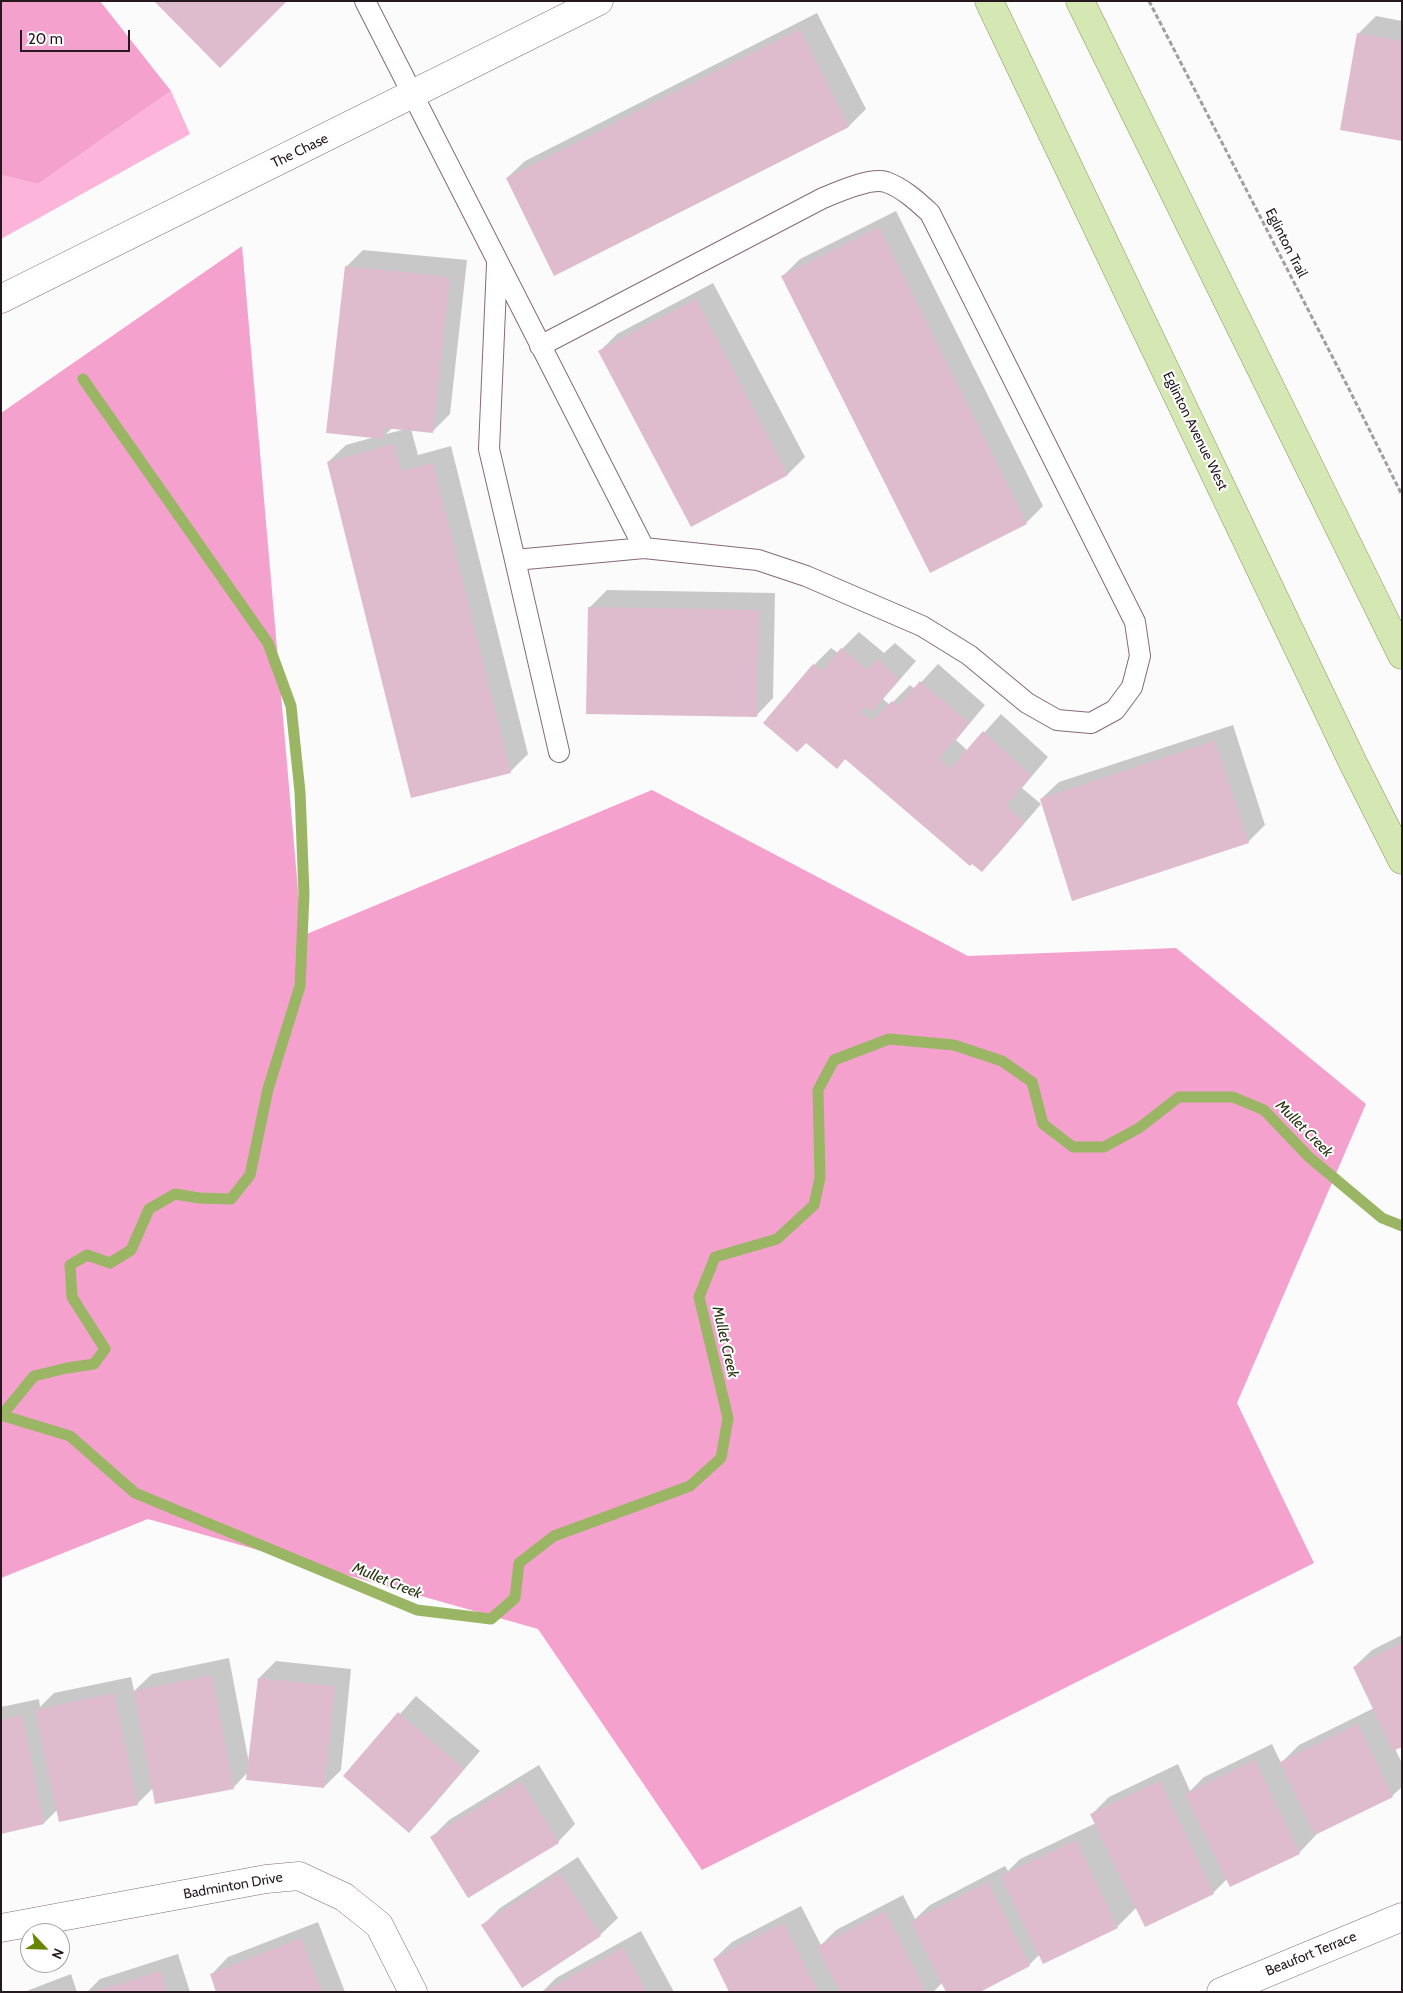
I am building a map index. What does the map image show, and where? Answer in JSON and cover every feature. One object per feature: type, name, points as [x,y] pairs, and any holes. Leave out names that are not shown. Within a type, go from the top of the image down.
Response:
[{"type":"main road","name":"Eglinton Avenue West","points":[[989,1],[1354,765],[1402,860]]},
{"type":"main road","points":[[1080,1],[1402,654]]},
{"type":"street","name":"The Chase","points":[[1,299],[412,96],[599,1]]},
{"type":"street","name":"Badminton Drive","points":[[1,1928],[266,1879],[299,1876],[344,1897],[379,1925],[413,1992]]},
{"type":"street","name":"Beaufort Terrace","points":[[1221,1992],[1402,1917]]},
{"type":"lane","points":[[365,1],[644,548]]},
{"type":"lane","points":[[515,560],[644,548],[758,560],[806,576],[922,626],[969,656],[1027,703],[1057,720],[1091,723],[1115,710],[1132,687],[1140,656],[1135,622],[930,213],[910,196],[884,182],[852,185],[823,198],[540,346]]},
{"type":"lane","points":[[497,262],[489,449],[559,752]]},
{"type":"path","name":"Eglinton Trail","points":[[1148,1],[1402,495]]},
{"type":"shaded area","points":[[1,1],[100,1],[171,91],[38,184],[1,175]]},
{"type":"shaded area","points":[[171,91],[190,134],[1,239],[1,175],[38,184]]},
{"type":"shaded area","points":[[242,246],[302,936],[652,790],[968,956],[1176,948],[1366,1104],[1237,1403],[1314,1563],[702,1870],[538,1629],[148,1519],[1,1578],[1,413]]},
{"type":"building","points":[[154,1],[287,1],[220,68]]},
{"type":"building","points":[[800,29],[849,127],[554,276],[506,178]]},
{"type":"building","points":[[1357,33],[1402,41],[1402,141],[1340,130]]},
{"type":"building","points":[[879,227],[1027,524],[930,573],[781,276]]},
{"type":"building","points":[[345,266],[450,277],[433,433],[384,428],[383,439],[326,433]]},
{"type":"building","points":[[696,299],[788,475],[691,527],[598,351]]},
{"type":"building","points":[[394,444],[401,471],[433,463],[511,773],[411,798],[327,462]]},
{"type":"building","points":[[588,607],[759,610],[757,717],[586,714]]},
{"type":"building","points":[[841,648],[868,670],[877,659],[899,679],[872,712],[866,707],[861,712],[872,721],[892,701],[898,706],[920,681],[969,723],[939,758],[946,764],[951,768],[983,731],[1031,775],[1006,806],[1025,822],[982,872],[972,864],[970,866],[845,759],[837,769],[806,743],[797,752],[763,723],[813,664],[822,671]]},
{"type":"building","points":[[1215,741],[1249,843],[1072,901],[1040,799]]},
{"type":"building","points":[[1402,1643],[1402,1747],[1393,1751],[1353,1667]]},
{"type":"building","points":[[212,1675],[234,1789],[155,1804],[134,1691]]},
{"type":"building","points":[[258,1678],[335,1686],[324,1788],[246,1780]]},
{"type":"building","points":[[114,1693],[138,1805],[59,1822],[35,1710]]},
{"type":"building","points":[[398,1712],[464,1769],[409,1833],[343,1776]]},
{"type":"building","points":[[22,1715],[44,1824],[1,1834],[1,1720]]},
{"type":"building","points":[[1358,1724],[1393,1797],[1315,1835],[1280,1762]]},
{"type":"building","points":[[1255,1760],[1300,1854],[1230,1887],[1185,1794]]},
{"type":"building","points":[[521,1781],[559,1843],[468,1898],[430,1837]]},
{"type":"building","points":[[1160,1781],[1214,1894],[1145,1927],[1090,1814]]},
{"type":"building","points":[[1076,1840],[1118,1928],[1043,1964],[1001,1876]]},
{"type":"building","points":[[560,1873],[601,1936],[522,1988],[481,1925]]},
{"type":"building","points":[[988,1882],[1030,1966],[980,1992],[946,1992],[911,1922]]},
{"type":"building","points":[[885,1911],[926,1992],[840,1992],[817,1947]]},
{"type":"building","points":[[783,1923],[819,1992],[729,1992],[713,1959]]},
{"type":"building","points":[[301,1938],[322,1992],[216,1992],[210,1974]]},
{"type":"building","points":[[623,1948],[647,1992],[543,1992]]},
{"type":"building","points":[[161,1971],[167,1992],[96,1992],[96,1991]]},
{"type":"waterway","points":[[2,1415],[34,1376],[94,1364],[105,1349],[72,1297],[70,1265],[87,1255],[110,1263],[131,1250],[149,1209],[175,1194],[199,1198],[231,1199],[250,1175],[268,1089],[300,986],[304,894],[300,792],[291,706],[268,643],[83,379]]},
{"type":"waterway","name":"Mullet Creek","points":[[1,1415],[70,1436],[135,1493],[417,1610],[491,1619],[515,1598],[519,1563],[554,1536],[690,1486],[721,1458],[728,1418],[699,1297],[715,1257],[777,1239],[814,1205],[820,1178],[818,1090],[834,1060],[889,1039],[954,1045],[1002,1061],[1032,1082],[1043,1124],[1073,1147],[1104,1147],[1139,1128],[1179,1097],[1233,1097],[1264,1110],[1309,1157],[1382,1218],[1402,1226]]}]
